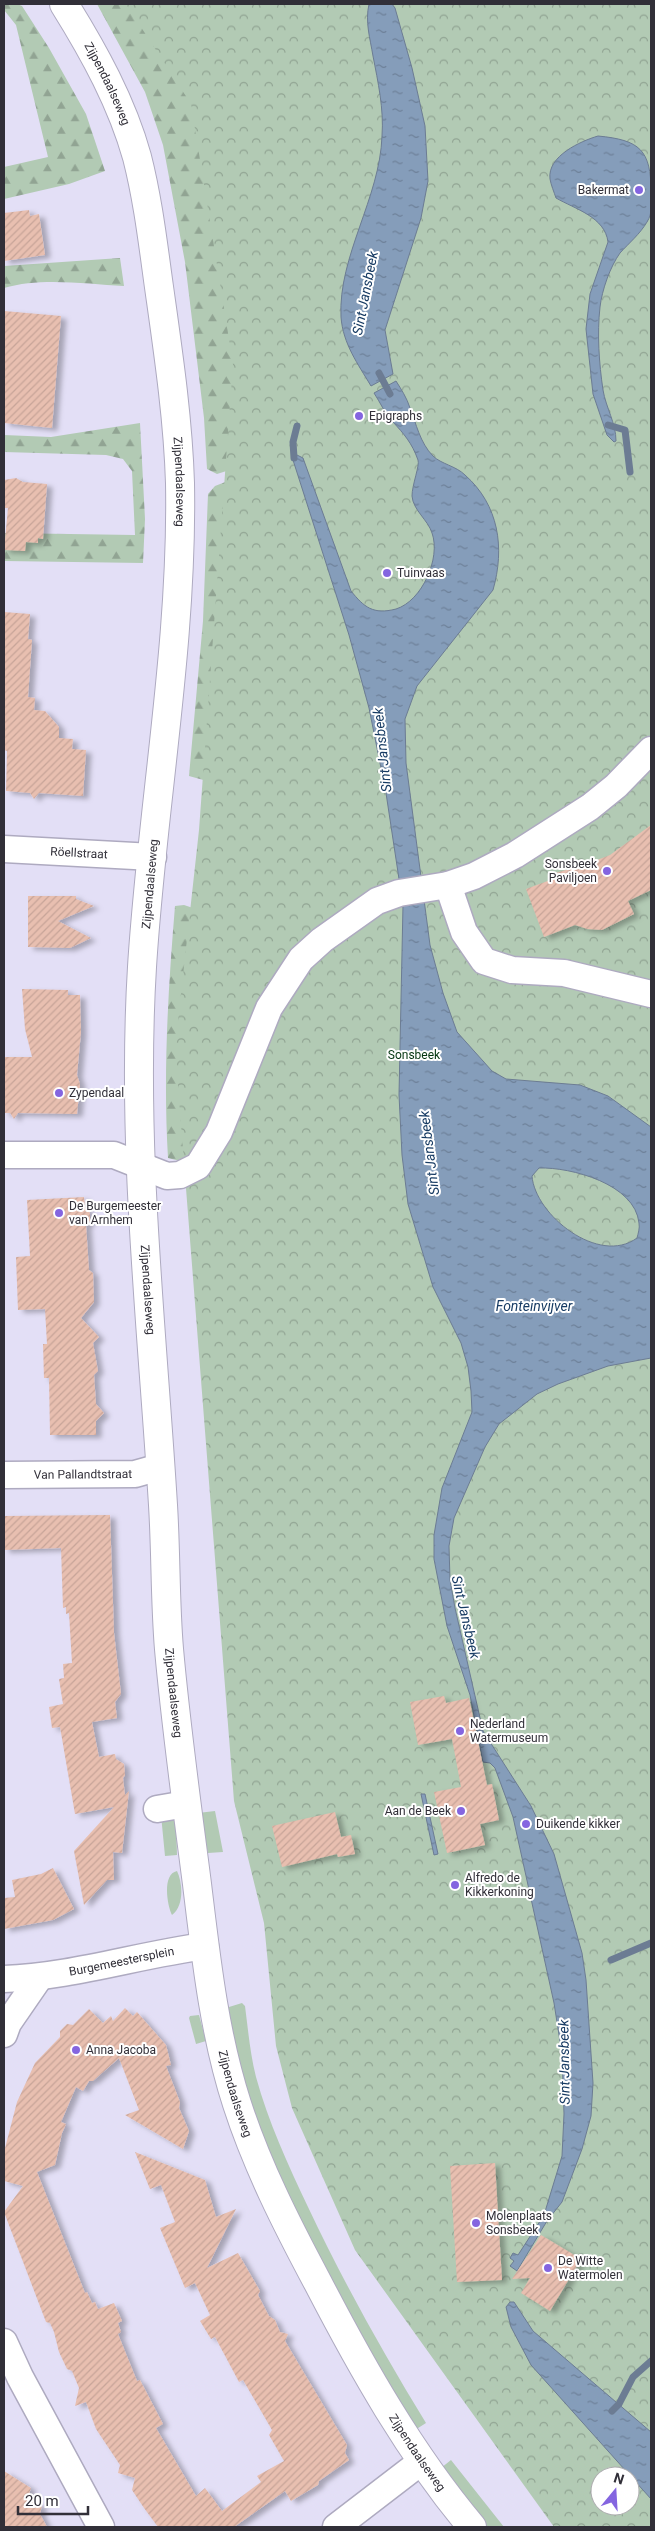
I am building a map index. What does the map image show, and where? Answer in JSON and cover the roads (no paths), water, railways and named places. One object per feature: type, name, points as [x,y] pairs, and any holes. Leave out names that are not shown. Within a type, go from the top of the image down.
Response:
[{"type":"main road","name":"Zijpendaalseweg","points":[[64,4],[101,68],[123,116],[136,156],[147,203],[177,435],[180,483],[178,570],[143,960],[140,1024],[142,1167],[160,1467],[168,1641],[186,1804],[213,2006],[238,2105],[260,2164],[295,2240],[380,2396],[422,2461],[472,2527]]},
{"type":"street","points":[[4,1154],[114,1156],[166,1176],[180,1175],[198,1166],[222,1125],[269,1008],[296,966],[322,940],[377,901],[399,893],[437,887],[488,869],[553,832],[596,802],[651,750]]},
{"type":"street","name":"Röellstraat","points":[[4,849],[153,857]]},
{"type":"street","points":[[437,887],[484,961],[512,970],[564,973],[651,994]]},
{"type":"street","name":"Van Pallandtstraat","points":[[4,1475],[135,1474],[160,1467]]},
{"type":"street","points":[[156,1809],[186,1804]]},
{"type":"street","name":"Burgemeestersplein","points":[[4,1979],[39,1978],[102,1964],[204,1946]]},
{"type":"street","points":[[4,2034],[8,2023],[39,1978]]},
{"type":"street","points":[[4,2342],[20,2377],[101,2527]]},
{"type":"street","points":[[336,2527],[422,2461]]},
{"type":"water","points":[[369,4],[392,4],[395,8],[412,68],[425,126],[428,181],[421,218],[385,330],[393,374],[371,386],[348,345],[341,317],[342,294],[346,272],[380,159],[382,116],[369,36]]},
{"type":"water","points":[[598,136],[633,144],[645,157],[649,166],[650,178],[651,207],[649,219],[616,259],[607,279],[600,307],[600,369],[604,397],[616,434],[616,441],[614,442],[607,435],[593,394],[586,329],[590,294],[608,242],[606,233],[588,215],[556,198],[550,179],[554,163],[559,157],[575,146]]},
{"type":"water","name":"Fonteinvijver","points":[[396,381],[404,394],[419,433],[429,451],[436,459],[465,475],[485,500],[492,513],[498,543],[497,574],[493,590],[417,686],[405,719],[406,763],[430,945],[443,993],[457,1032],[492,1071],[506,1079],[580,1085],[608,1096],[651,1127],[651,1358],[608,1366],[558,1384],[537,1394],[499,1424],[485,1447],[454,1518],[449,1546],[450,1580],[455,1608],[483,1731],[531,1806],[554,1854],[582,1953],[586,1980],[593,2083],[591,2116],[582,2149],[562,2202],[547,2221],[517,2271],[510,2266],[514,2261],[510,2258],[513,2253],[518,2255],[544,2215],[562,2156],[564,2114],[562,2054],[554,2003],[513,1817],[495,1768],[490,1763],[483,1762],[470,1695],[447,1626],[434,1559],[434,1535],[442,1488],[472,1412],[468,1367],[461,1343],[433,1287],[408,1204],[402,1155],[399,1095],[403,905],[386,793],[369,708],[349,635],[293,460],[297,455],[303,458],[351,591],[365,605],[381,611],[396,609],[414,597],[427,577],[434,554],[432,533],[412,496],[418,460],[407,439],[374,393]],"holes":[[[539,1168],[552,1168],[600,1180],[614,1188],[635,1209],[639,1223],[637,1238],[622,1245],[605,1246],[588,1241],[571,1232],[544,1206],[536,1191],[532,1176]]]},
{"type":"water","points":[[421,1794],[425,1794],[438,1854],[434,1855]]},
{"type":"water","points":[[510,2302],[514,2302],[533,2331],[651,2432],[651,2499],[640,2487],[640,2466],[621,2466],[531,2365],[511,2327],[506,2307]]},
{"type":"waterway","name":"Sint Jansbeek","points":[[379,373],[390,394]]},
{"type":"waterway","points":[[608,425],[625,430],[630,472]]},
{"type":"waterway","points":[[294,458],[293,442],[297,426]]},
{"type":"waterway","points":[[611,1960],[651,1943]]},
{"type":"waterway","points":[[612,2411],[619,2404],[633,2377],[651,2361]]},
{"type":"place","name":"Bakermat","points":[[639,190]]},
{"type":"place","name":"Epigraphs","points":[[359,416]]},
{"type":"place","name":"Tuinvaas","points":[[387,573]]},
{"type":"place","name":"Sonsbeek Paviljoen","points":[[607,871]]},
{"type":"place","name":"Zypendaal","points":[[59,1093]]},
{"type":"place","name":"De Burgemeester van Arnhem","points":[[59,1213]]},
{"type":"place","name":"Nederland Watermuseum","points":[[460,1731]]},
{"type":"place","name":"Aan de Beek","points":[[461,1811]]},
{"type":"place","name":"Duikende kikker","points":[[526,1824]]},
{"type":"place","name":"Alfredo de Kikkerkoning","points":[[455,1885]]},
{"type":"place","name":"Anna Jacoba","points":[[76,2050]]},
{"type":"place","name":"Molenplaats Sonsbeek","points":[[476,2223]]},
{"type":"place","name":"De Witte Watermolen","points":[[548,2268]]},
{"type":"park label","name":"Sonsbeek","points":[[414,1055]]}]
